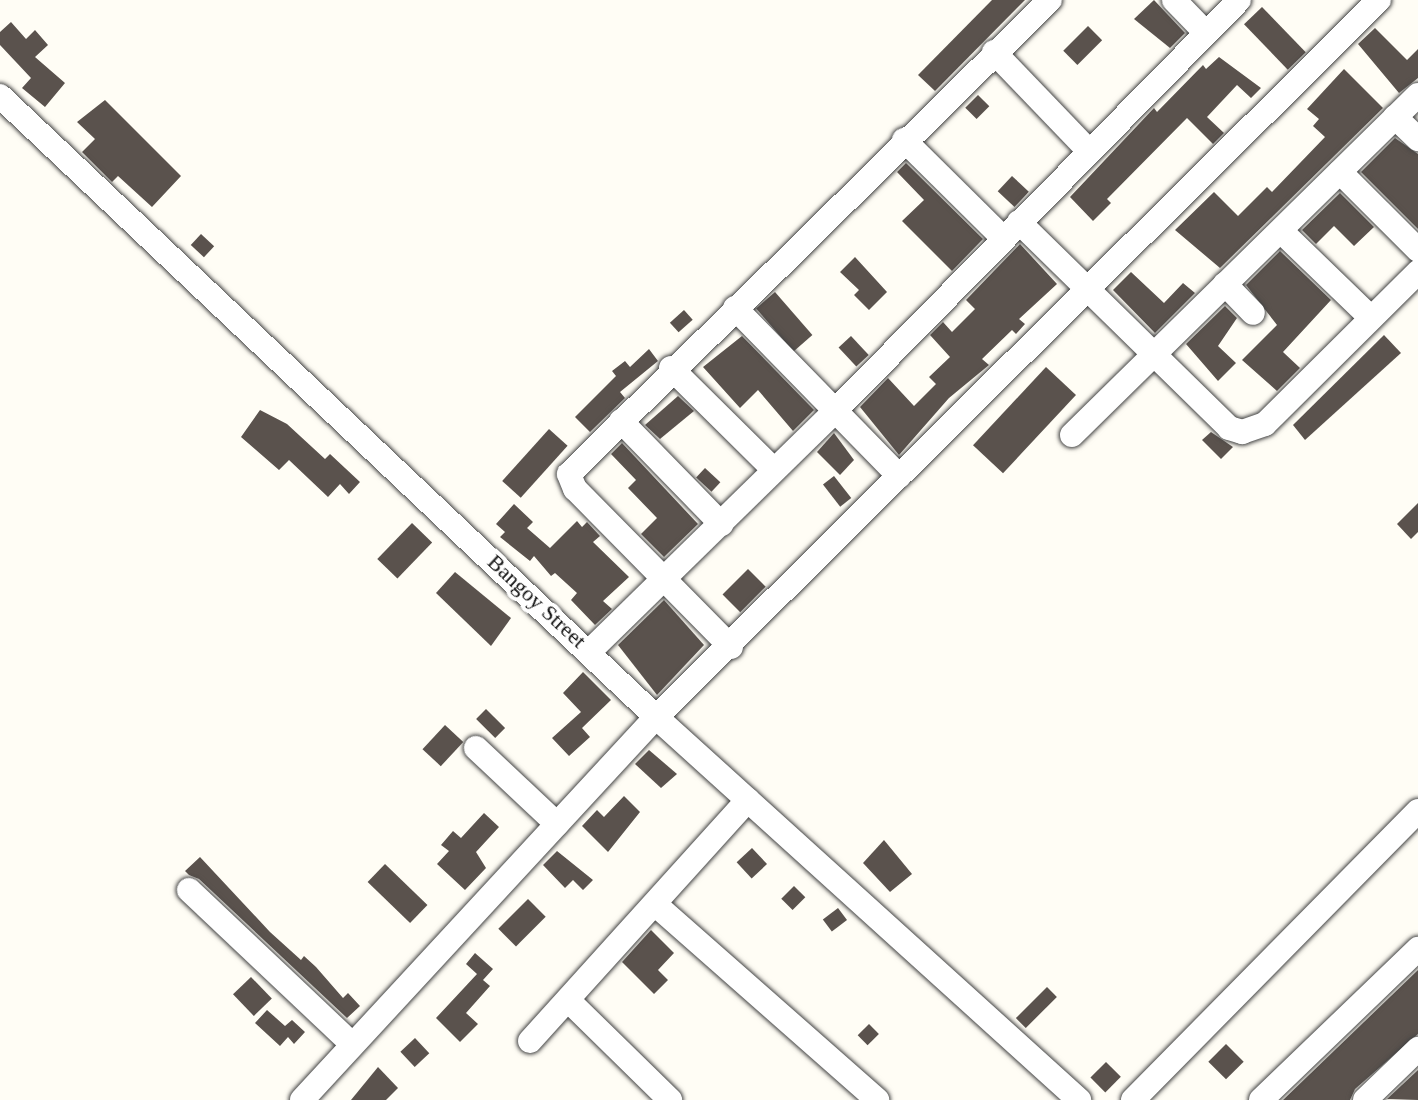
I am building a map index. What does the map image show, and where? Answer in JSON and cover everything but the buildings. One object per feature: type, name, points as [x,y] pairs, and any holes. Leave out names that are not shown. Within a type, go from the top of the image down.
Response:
[{"type":"street","points":[[731,647],[569,480],[573,468],[671,368],[1050,0]]},
{"type":"street","points":[[1174,0],[1206,33]]},
{"type":"street","points":[[590,651],[835,411],[1239,0]]},
{"type":"street","points":[[302,1100],[656,717],[731,647],[1085,289],[1379,0]]},
{"type":"street","points":[[994,52],[1089,151]]},
{"type":"street","points":[[1072,435],[1150,353],[1281,231],[1418,95]]},
{"type":"street","name":"Bangoy Street","points":[[0,96],[590,651],[656,717],[1079,1100]]},
{"type":"street","points":[[1395,117],[1418,139]]},
{"type":"street","points":[[904,140],[1085,289],[1229,428],[1252,431],[1418,272]]},
{"type":"street","points":[[1340,172],[1418,250]]},
{"type":"street","points":[[1281,231],[1371,318]]},
{"type":"street","points":[[1225,284],[1253,313]]},
{"type":"street","points":[[735,308],[899,476]]},
{"type":"street","points":[[671,368],[774,470]]},
{"type":"street","points":[[621,421],[721,524]]},
{"type":"street","points":[[476,748],[557,824]]},
{"type":"street","points":[[530,1041],[748,800]]},
{"type":"street","points":[[1133,1100],[1418,811]]},
{"type":"street","points":[[189,890],[352,1044]]},
{"type":"street","points":[[656,905],[877,1100]]},
{"type":"street","points":[[1261,1100],[1418,949]]},
{"type":"street","points":[[568,1000],[670,1100]]},
{"type":"street","points":[[1365,1100],[1418,1049]]}]
